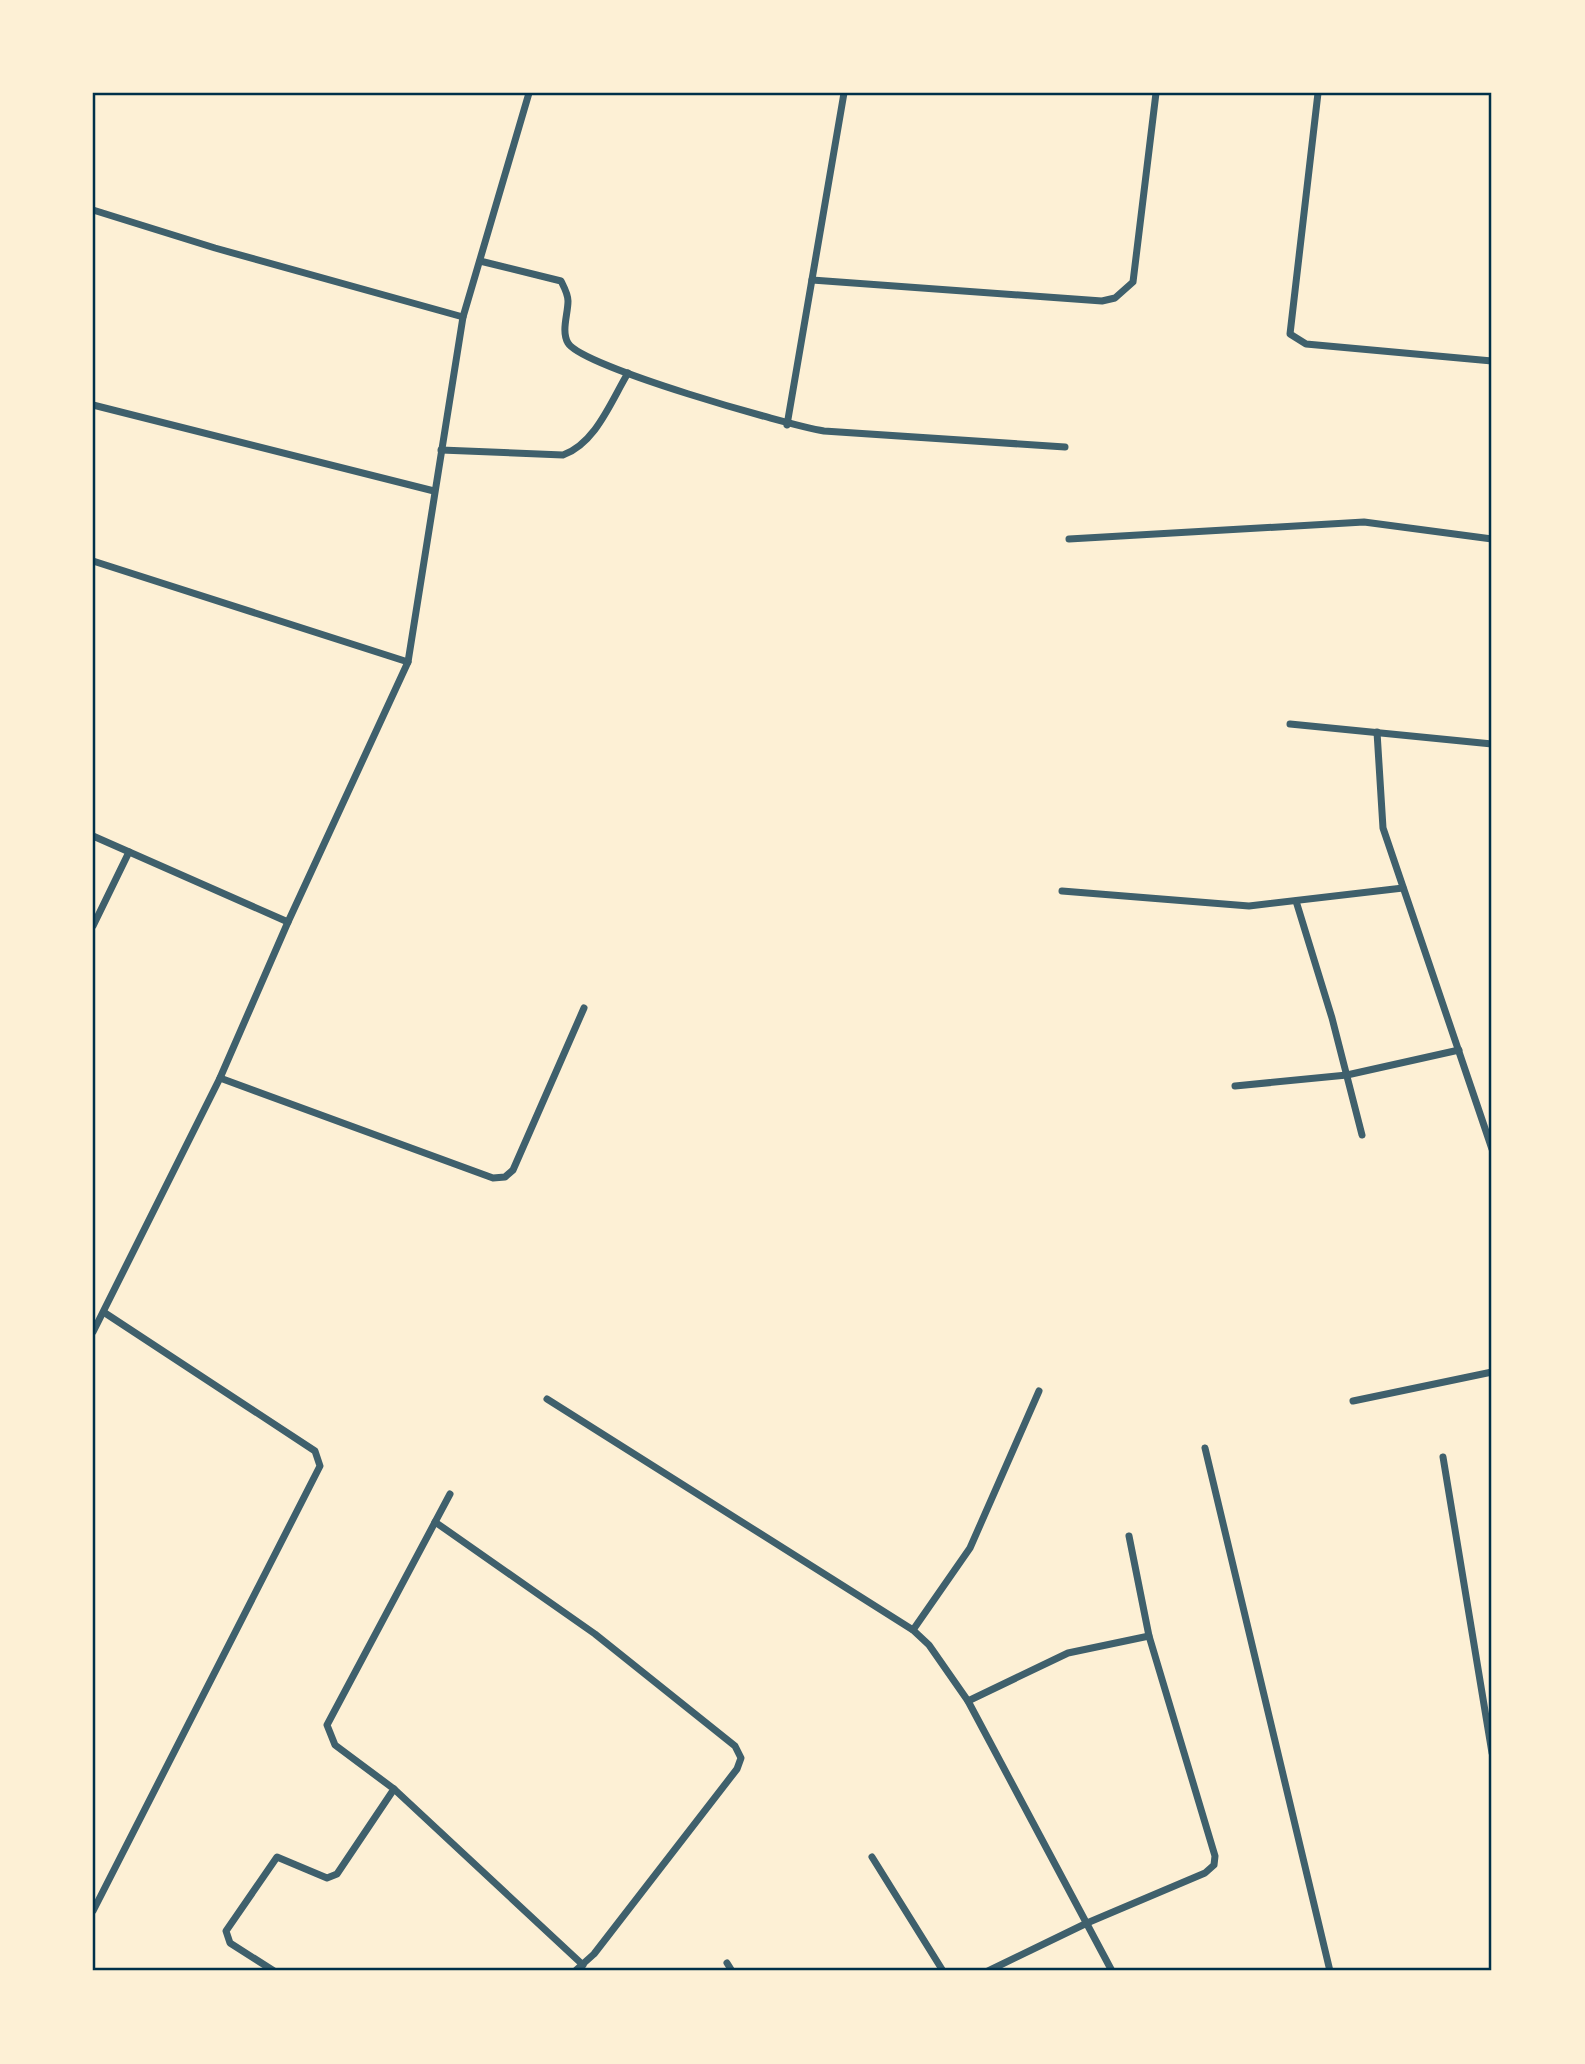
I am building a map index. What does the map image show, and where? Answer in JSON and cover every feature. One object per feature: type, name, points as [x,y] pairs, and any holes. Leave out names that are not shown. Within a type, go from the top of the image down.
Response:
[{"type":"street","points":[[93,1332],[105,1313],[220,1078],[288,922],[408,662],[463,317],[529,93]]},
{"type":"street","points":[[787,425],[844,93]]},
{"type":"street","points":[[812,280],[1101,302],[1115,298],[1133,282],[1156,93]]},
{"type":"street","points":[[1318,93],[1290,334],[1306,344],[1492,361]]},
{"type":"street","points":[[93,210],[215,248],[463,317]]},
{"type":"street","points":[[480,261],[561,281],[568,298],[567,342],[583,355],[628,373],[787,425],[824,432],[1065,447]]},
{"type":"street","points":[[441,450],[564,456],[577,450],[592,434],[628,373]]},
{"type":"street","points":[[93,405],[434,491]]},
{"type":"street","points":[[1069,539],[1364,522],[1492,539]]},
{"type":"street","points":[[93,561],[408,662]]},
{"type":"street","points":[[1290,724],[1492,744]]},
{"type":"street","points":[[1377,732],[1383,828],[1492,1149]]},
{"type":"street","points":[[93,836],[288,922]]},
{"type":"street","points":[[93,926],[129,852]]},
{"type":"street","points":[[1062,891],[1249,906],[1403,888]]},
{"type":"street","points":[[1296,901],[1362,1135]]},
{"type":"street","points":[[220,1078],[493,1178],[505,1177],[513,1170],[584,1008]]},
{"type":"street","points":[[1235,1086],[1347,1075],[1459,1051]]},
{"type":"street","points":[[93,1911],[320,1466],[315,1451],[105,1313]]},
{"type":"street","points":[[1353,1401],[1492,1372]]},
{"type":"street","points":[[914,1630],[978,1532],[1039,1391]]},
{"type":"street","points":[[547,1399],[914,1630],[929,1645],[968,1701],[1112,1971]]},
{"type":"street","points":[[1205,1448],[1329,1971]]},
{"type":"street","points":[[1443,1457],[1492,1753]]},
{"type":"street","points":[[450,1494],[327,1726],[335,1745],[394,1789],[583,1965]]},
{"type":"street","points":[[435,1522],[595,1634],[735,1746],[741,1758],[729,1780],[583,1965],[575,1971]]},
{"type":"street","points":[[988,1971],[1087,1923],[1205,1873],[1214,1865],[1215,1856],[1149,1636],[1129,1536]]},
{"type":"street","points":[[968,1701],[1068,1653],[1149,1636]]},
{"type":"street","points":[[274,1971],[230,1944],[226,1938],[226,1931],[272,1860],[281,1856],[327,1878],[333,1877],[394,1789]]},
{"type":"street","points":[[872,1857],[943,1971]]},
{"type":"street","points":[[727,1963],[732,1971]]}]
